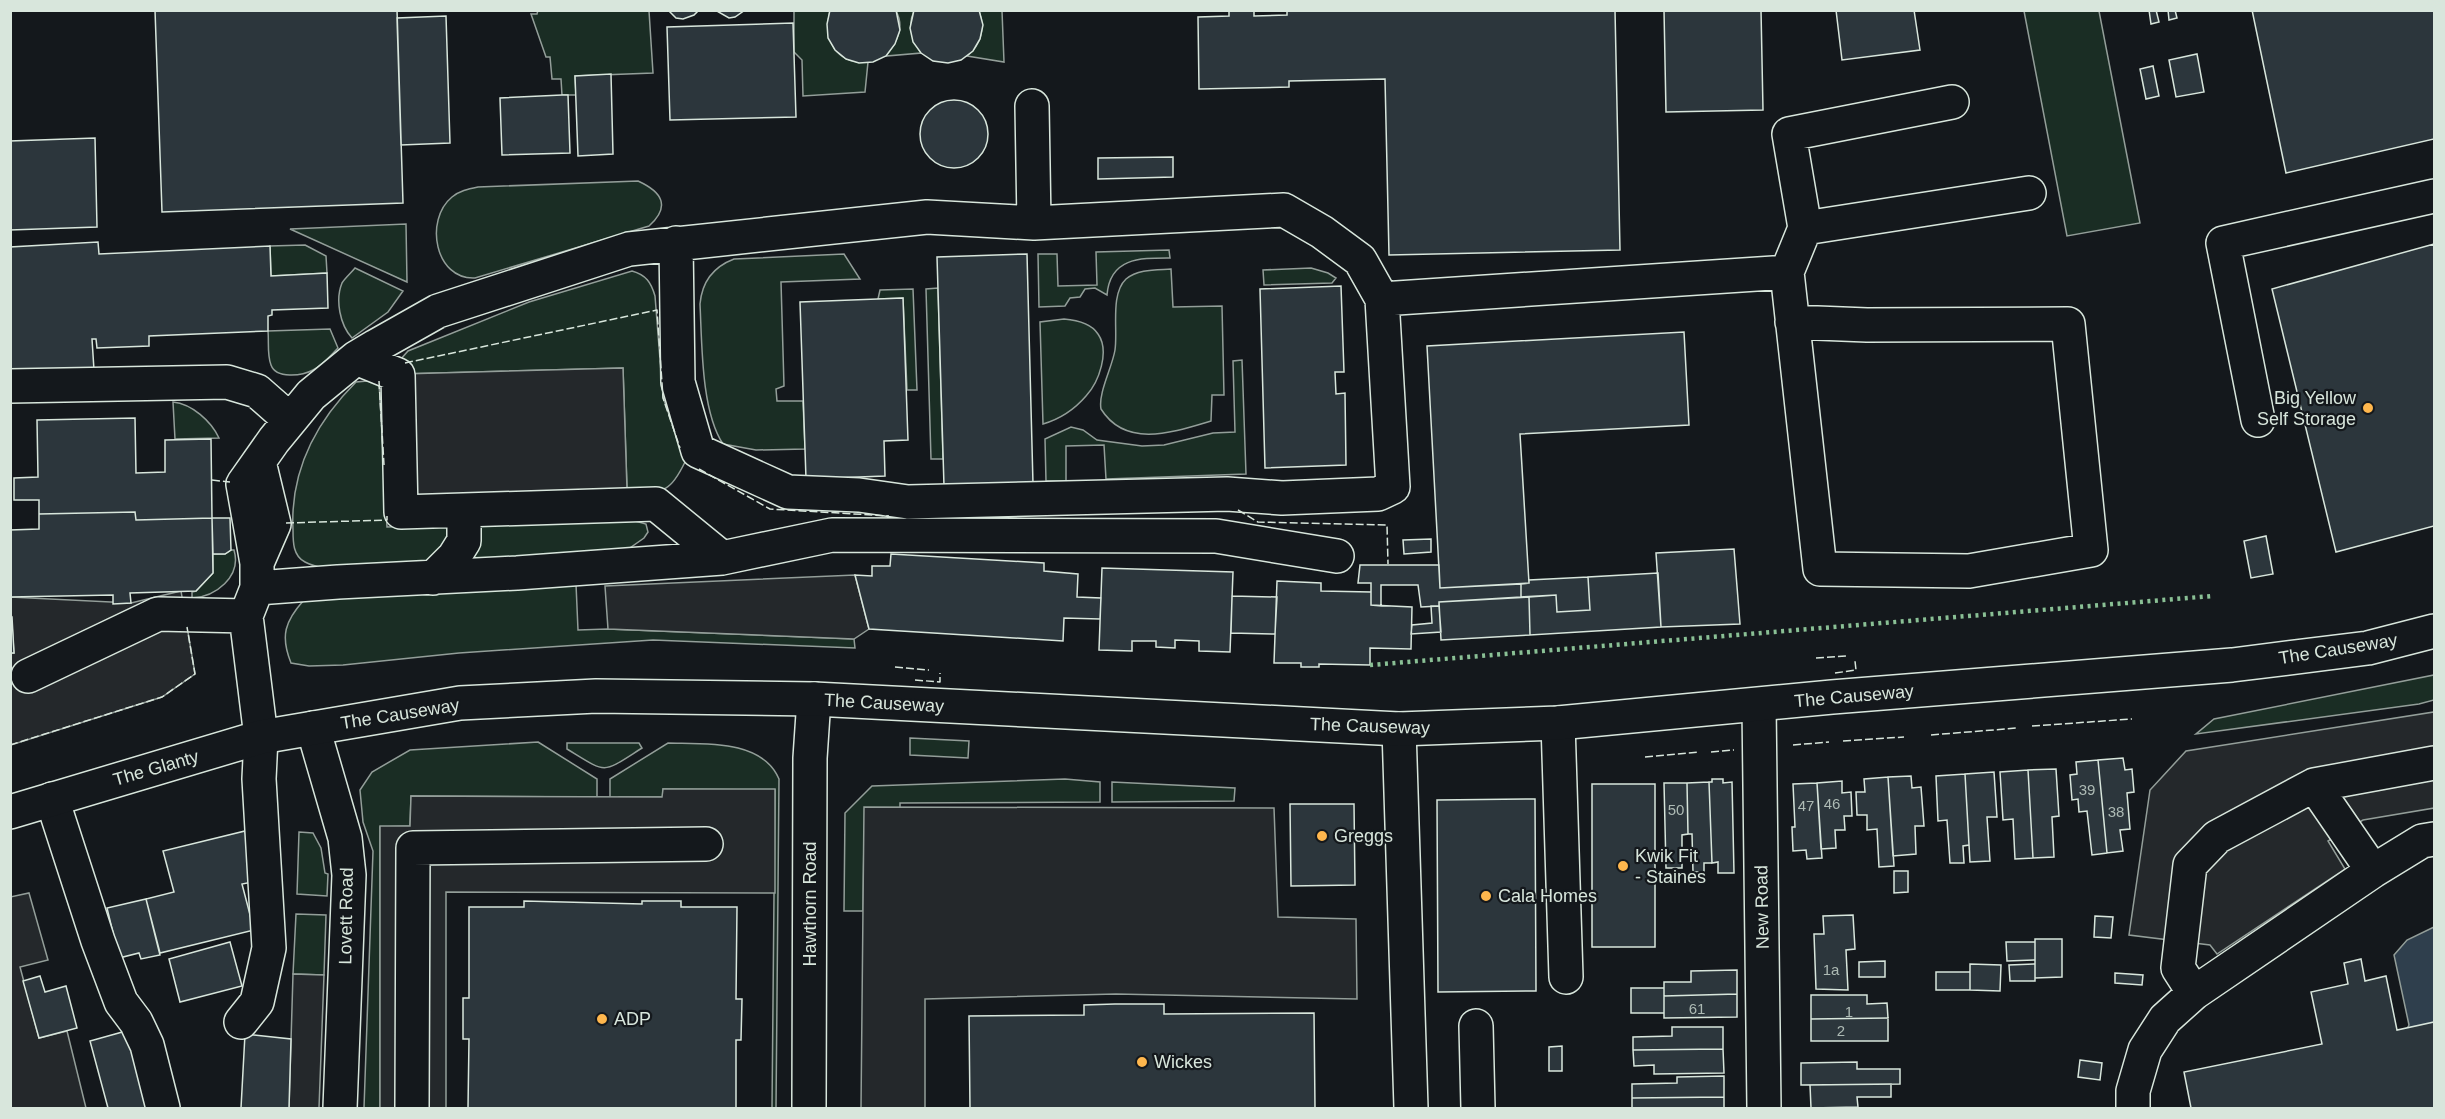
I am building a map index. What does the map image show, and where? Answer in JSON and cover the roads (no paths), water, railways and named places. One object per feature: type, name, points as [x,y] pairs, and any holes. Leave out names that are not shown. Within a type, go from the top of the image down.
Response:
[{"type":"main road","points":[[1792,322],[1867,325],[2068,324],[2091,550],[1969,571],[1820,569],[1792,322],[1787,272],[1805,228],[1789,134],[1952,102]]},
{"type":"main road","points":[[1032,106],[1034,223]]},
{"type":"main road","points":[[1805,228],[2029,194]]},
{"type":"main road","points":[[2258,420],[2223,243],[2434,196]]},
{"type":"main road","points":[[241,1022],[257,1002],[269,948],[259,779],[261,737],[253,589],[243,484],[311,395],[356,358],[438,311],[629,249],[676,243],[927,218],[1034,223],[1284,210],[1322,232],[1360,260],[1382,299],[1393,487],[1378,494],[1282,498],[1227,494],[908,502],[859,495],[788,492],[698,451],[678,382],[676,243]]},
{"type":"main road","points":[[1382,299],[1787,272]]},
{"type":"main road","points":[[356,358],[398,375],[401,512],[656,504],[722,558]]},
{"type":"main road","points":[[10,386],[227,382],[257,391],[290,420]]},
{"type":"main road","points":[[433,578],[454,557],[464,541],[464,510]]},
{"type":"main road","points":[[28,676],[158,614],[253,589],[722,558],[832,535],[1216,536],[1336,556]]},
{"type":"main road","name":"The Causeway","points":[[308,728],[460,704],[596,696],[814,699],[1399,729],[1558,723],[1844,696],[2232,665],[2368,648],[2434,631]]},
{"type":"main road","name":"Hawthorn Road","points":[[809,1108],[810,758],[814,699]]},
{"type":"main road","name":"New Road","points":[[1759,705],[1764,1108]]},
{"type":"main road","points":[[1558,723],[1566,977]]},
{"type":"main road","name":"The Glanty","points":[[10,812],[261,737],[308,728]]},
{"type":"main road","name":"Lovett Road","points":[[308,728],[345,838],[349,875],[340,1108]]},
{"type":"main road","points":[[1399,729],[1411,1108]]},
{"type":"main road","points":[[2194,993],[2178,968],[2190,865],[2217,837],[2314,785],[2434,763]]},
{"type":"main road","points":[[2314,785],[2373,871]]},
{"type":"main road","points":[[52,799],[121,1002],[136,1022],[147,1045],[163,1108]]},
{"type":"main road","points":[[2133,1108],[2133,1091],[2145,1050],[2165,1019],[2194,993],[2373,871],[2421,841],[2434,839]]},
{"type":"main road","points":[[412,1108],[413,848],[706,844]]},
{"type":"main road","points":[[1476,1026],[1478,1108]]},
{"type":"water","points":[[2434,927],[2434,1108],[2366,1108],[2370,1094],[2409,1025],[2394,955],[2407,940]]},
{"type":"place","name":"Big Yellow Self Storage","points":[[2368,408]]},
{"type":"place","name":"Greggs","points":[[1322,836]]},
{"type":"place","name":"Kwik Fit - Staines","points":[[1623,866]]},
{"type":"place","name":"Cala Homes","points":[[1486,896]]},
{"type":"place","name":"ADP","points":[[602,1019]]},
{"type":"place","name":"Wickes","points":[[1142,1062]]}]
